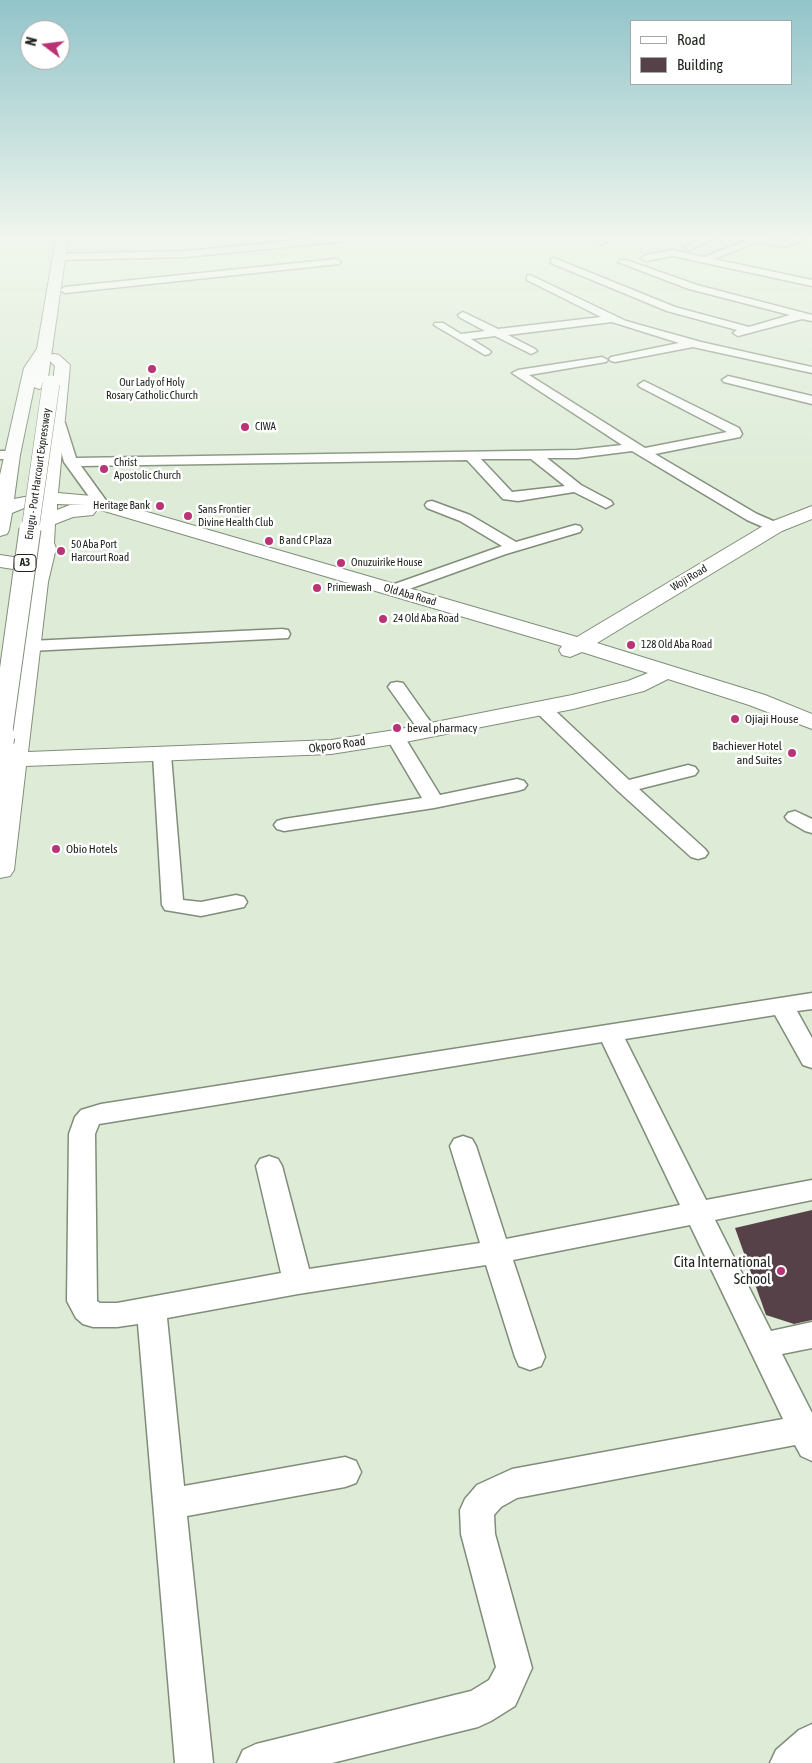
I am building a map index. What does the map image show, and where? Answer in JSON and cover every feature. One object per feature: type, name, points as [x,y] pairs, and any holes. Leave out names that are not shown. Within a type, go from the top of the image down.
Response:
[{"type":"main road","name":"Enugu - Port Harcourt Expressway","points":[[0,635],[55,320]]},
{"type":"main road","name":"Enugu - Port Harcourt Expressway","points":[[50,352],[58,320]]},
{"type":"main road","points":[[0,530],[6,455],[31,368],[50,352],[63,365],[45,532],[46,548],[38,582],[20,717],[6,753],[10,797],[0,870]]},
{"type":"main road","name":"Enugu - Port Harcourt Expressway","points":[[6,753],[45,384]]},
{"type":"main road","points":[[51,474],[95,503]]},
{"type":"main road","name":"Old Aba Road","points":[[2,510],[20,503],[50,498],[95,503],[392,590],[654,672],[764,710],[812,732]]},
{"type":"main road","name":"Old Aba Road","points":[[45,532],[70,511],[96,512],[574,647]]},
{"type":"main road","name":"Woji Road","points":[[574,647],[775,527],[812,512]]},
{"type":"main road","points":[[0,561],[13,563],[27,561],[36,556],[45,532]]},
{"type":"main road","name":"Okporo Road","points":[[6,753],[162,755],[317,748],[395,737],[625,690],[654,672]]},
{"type":"main road","name":"Okporo Road","points":[[80,754],[289,740],[354,733],[579,690],[654,672]]},
{"type":"main road","name":"Old Aba Road","points":[[654,672],[757,700],[812,722]]},
{"type":"main road","points":[[20,717],[26,739],[29,743],[80,754]]},
{"type":"main road","points":[[10,797],[22,781],[36,770],[80,754]]},
{"type":"street","points":[[473,320],[531,352]]},
{"type":"street","points":[[460,337],[592,320]]},
{"type":"street","points":[[617,320],[696,344],[812,370]]},
{"type":"street","points":[[715,320],[750,330]]},
{"type":"street","points":[[775,527],[752,517],[518,373],[608,360],[696,344],[790,320]]},
{"type":"street","points":[[439,325],[484,352]]},
{"type":"street","points":[[728,380],[812,400]]},
{"type":"street","points":[[71,462],[588,453],[639,449],[736,434],[735,431],[644,385]]},
{"type":"street","points":[[57,425],[61,426],[71,462],[95,503]]},
{"type":"street","points":[[535,455],[576,488],[606,504]]},
{"type":"street","points":[[471,456],[508,496],[518,497],[576,488]]},
{"type":"street","points":[[432,505],[465,518],[514,547]]},
{"type":"street","points":[[392,590],[450,568],[575,529]]},
{"type":"street","points":[[30,646],[282,634]]},
{"type":"street","points":[[398,687],[422,721]]},
{"type":"street","points":[[542,708],[698,853]]},
{"type":"street","points":[[395,737],[434,802]]},
{"type":"street","points":[[162,755],[173,904],[201,909],[236,902]]},
{"type":"street","points":[[625,787],[688,771]]},
{"type":"street","points":[[284,825],[434,802],[517,785]]},
{"type":"street","points":[[795,817],[812,827]]},
{"type":"street","points":[[812,1001],[101,1113],[90,1117],[84,1124],[82,1134],[82,1301],[86,1310],[93,1315],[103,1316],[298,1282],[496,1252],[812,1190]]},
{"type":"street","points":[[782,1006],[812,1059]]},
{"type":"street","points":[[256,1763],[478,1708],[502,1694],[514,1668],[478,1534],[477,1510],[489,1496],[512,1484],[808,1437],[610,1033]]},
{"type":"street","points":[[463,1146],[530,1357]]},
{"type":"street","points":[[269,1166],[298,1282]]},
{"type":"street","points":[[151,1308],[194,1763]]},
{"type":"street","points":[[763,1344],[812,1335]]},
{"type":"street","points":[[169,1504],[345,1472]]},
{"type":"street","points":[[789,1763],[812,1743]]},
{"type":"building","name":"Cita International School","points":[[812,1210],[812,1320],[794,1324],[766,1315],[735,1228]]},
{"type":"place","name":"Our Lady of Holy Rosary Catholic Church","points":[[152,369]]},
{"type":"place","name":"CIWA","points":[[245,427]]},
{"type":"place","name":"Christ Apostolic Church","points":[[104,469]]},
{"type":"place","name":"Heritage Bank","points":[[160,506]]},
{"type":"place","name":"Sans Frontier Divine Health Club","points":[[188,516]]},
{"type":"place","name":"B and C Plaza","points":[[269,541]]},
{"type":"place","name":"50 Aba Port Harcourt Road","points":[[61,551]]},
{"type":"place","name":"Onuzuirike House","points":[[341,563]]},
{"type":"place","name":"Primewash","points":[[317,588]]},
{"type":"place","name":"24 Old Aba Road","points":[[383,619]]},
{"type":"place","name":"128 Old Aba Road","points":[[631,645]]},
{"type":"place","name":"Ojiaji House","points":[[735,719]]},
{"type":"place","name":"beval pharmacy","points":[[397,728]]},
{"type":"place","name":"Bachiever Hotel and Suites","points":[[792,753]]},
{"type":"place","name":"Obio Hotels","points":[[56,849]]},
{"type":"place","name":"Cita International School","points":[[781,1271]]}]
